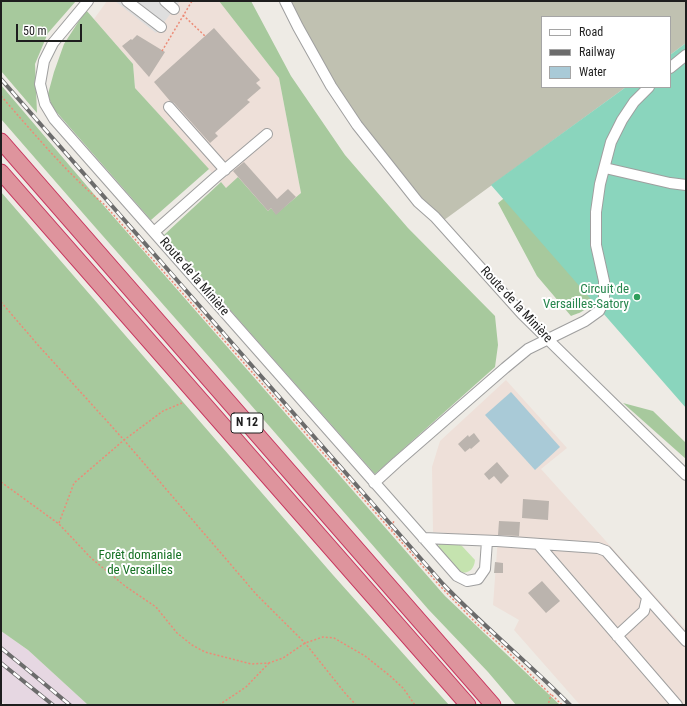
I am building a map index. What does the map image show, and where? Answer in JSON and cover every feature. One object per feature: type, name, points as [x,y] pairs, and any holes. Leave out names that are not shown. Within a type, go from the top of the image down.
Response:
[{"type":"highway","name":"N 12","points":[[1,141],[493,705]]},
{"type":"highway","name":"N 12","points":[[1,172],[468,705]]},
{"type":"lane","name":"Route de la Minière","points":[[88,1],[53,43],[44,61],[40,84],[45,104],[54,119],[457,576],[467,580],[478,579],[485,569],[487,541]]},
{"type":"lane","points":[[127,1],[160,26]]},
{"type":"lane","points":[[165,1],[174,9]]},
{"type":"lane","name":"Route de la Minière","points":[[285,1],[331,86],[357,125],[418,202],[434,217],[522,314],[686,475]]},
{"type":"lane","points":[[671,67],[686,55]]},
{"type":"lane","points":[[374,483],[504,368],[528,349],[585,321],[599,311],[604,301],[604,281],[596,245],[596,212],[600,184],[612,142],[622,120],[634,102],[648,88]]},
{"type":"lane","points":[[169,107],[225,170]]},
{"type":"lane","points":[[154,232],[267,134]]},
{"type":"lane","points":[[605,168],[670,183],[686,185]]},
{"type":"lane","points":[[423,538],[497,541],[598,548],[606,551],[686,641]]},
{"type":"lane","points":[[538,544],[677,705]]},
{"type":"lane","points":[[617,636],[644,611],[648,598]]},
{"type":"path","points":[[162,51],[192,1]]},
{"type":"path","points":[[174,9],[205,36]]},
{"type":"path","points":[[1,96],[59,161],[89,192],[105,205],[456,603],[562,705]]},
{"type":"path","points":[[1,302],[124,440],[256,594],[305,643],[356,705]]},
{"type":"path","points":[[59,524],[74,483],[124,440],[163,411],[182,403]]},
{"type":"path","points":[[1,482],[59,524],[91,558],[125,586],[156,607],[177,633],[192,645],[205,652],[251,664],[269,663],[283,658],[305,643],[316,639],[329,637],[334,638],[365,656],[389,675],[402,688],[415,705]]},
{"type":"path","points":[[393,533],[393,521],[399,511]]},
{"type":"path","points":[[219,705],[246,687],[269,663]]},
{"type":"path","points":[[548,705],[551,695]]},
{"type":"shaded area","points":[[107,1],[219,1],[279,78],[301,193],[276,215],[226,188],[135,88],[133,64],[94,19]]},
{"type":"shaded area","points":[[115,1],[180,1],[156,33]]},
{"type":"shaded area","points":[[285,1],[686,1],[686,43],[671,54],[671,16],[541,16],[541,88],[625,88],[440,223],[357,125]]},
{"type":"shaded area","points":[[506,380],[567,448],[541,469],[686,630],[686,705],[580,705],[514,630],[519,620],[493,605],[498,537],[433,532],[432,467],[440,441]]},
{"type":"shaded area","points":[[1,631],[28,650],[88,705],[6,705],[1,701]]},
{"type":"green space","points":[[1,1],[76,1],[48,33],[35,64],[37,113],[1,71]]},
{"type":"green space","points":[[219,1],[251,1],[291,76],[345,155],[408,228],[495,316],[498,345],[495,367],[375,474],[164,235],[221,182],[226,188],[238,177],[268,211],[271,208],[276,214],[301,193],[279,78]]},
{"type":"green space","points":[[86,10],[133,64],[135,88],[209,169],[151,220],[52,107],[48,94],[54,72],[64,44]]},
{"type":"green space","name":"Circuit de Versailles-Satory","points":[[686,43],[686,408],[491,185],[625,88],[671,88],[671,54]]},
{"type":"green space","points":[[1,85],[104,206],[445,596],[560,705],[516,705],[488,672],[428,609],[1,119]]},
{"type":"green space","points":[[608,116],[592,297],[584,310],[571,316],[537,276],[498,203]]},
{"type":"green space","name":"Forêt domaniale de Versailles","points":[[1,192],[333,575],[449,705],[88,705],[28,650],[1,631]]},
{"type":"green space","points":[[623,403],[653,411],[686,443],[686,459]]},
{"type":"green space","points":[[439,543],[462,546],[475,560],[474,566],[469,571],[460,573],[438,548]]},
{"type":"water","points":[[511,392],[560,447],[535,470],[485,415]]},
{"type":"building","points":[[214,28],[260,80],[256,83],[261,88],[247,100],[250,102],[215,133],[218,136],[210,143],[154,82]]},
{"type":"building","points":[[137,35],[165,52],[149,77],[122,46]]},
{"type":"building","points":[[244,162],[277,199],[288,189],[296,197],[276,215],[271,208],[268,211],[233,171]]},
{"type":"building","points":[[474,433],[480,441],[465,452],[458,444],[468,435],[469,437]]},
{"type":"building","points":[[497,462],[509,476],[501,484],[494,476],[489,480],[484,474]]},
{"type":"building","points":[[523,499],[549,501],[548,520],[522,518]]},
{"type":"building","points":[[499,521],[520,522],[519,536],[498,535]]},
{"type":"building","points":[[495,562],[503,563],[503,573],[494,573]]},
{"type":"building","points":[[542,581],[560,601],[546,613],[528,593]]},
{"type":"railway","points":[[1,79],[443,584],[570,705]]},
{"type":"railway","points":[[1,648],[70,705]]},
{"type":"railway","points":[[1,663],[53,705]]},
{"type":"place","name":"Circuit de Versailles-Satory","points":[[637,297]]}]
